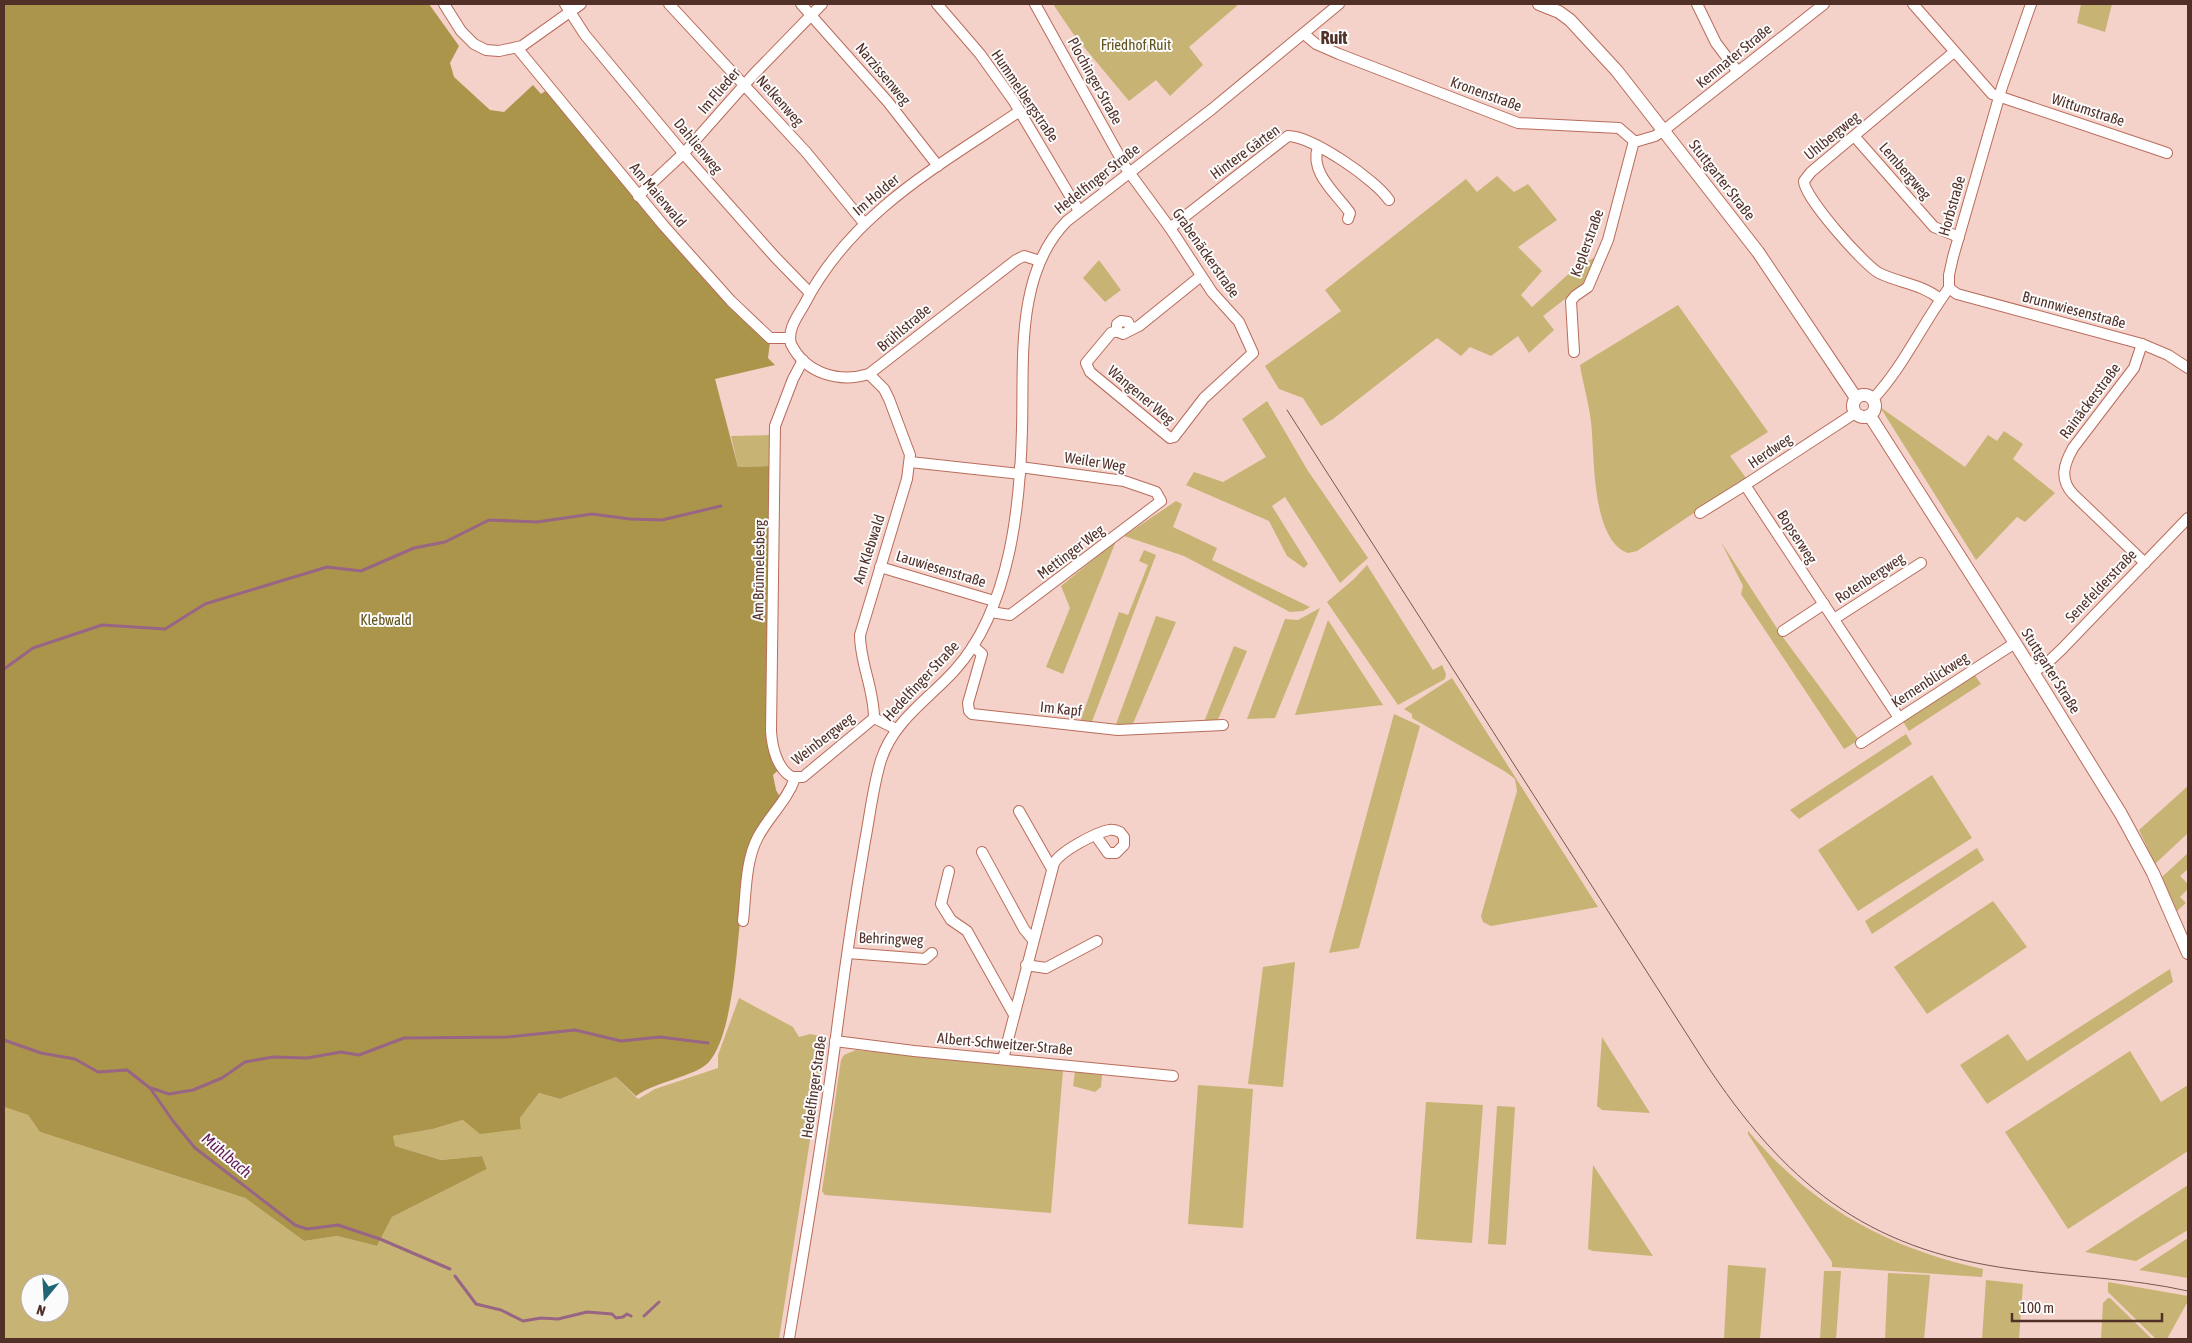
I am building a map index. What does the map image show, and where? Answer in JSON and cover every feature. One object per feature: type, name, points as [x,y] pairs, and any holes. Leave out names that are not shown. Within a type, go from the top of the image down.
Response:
[{"type":"main road","name":"Stuttgarter Straße","points":[[1539,4],[1559,12],[1580,30],[1617,71],[1768,265],[1856,398]]},
{"type":"main road","points":[[1863,395],[1872,399],[1874,410],[1870,416],[1863,417],[1855,412],[1853,403],[1856,398],[1863,395]]},
{"type":"main road","name":"Stuttgarter Straße","points":[[1870,416],[2015,643],[2131,832],[2164,898],[2188,953]]},
{"type":"street","points":[[444,4],[461,30],[475,46],[495,51],[518,49],[568,8],[582,4]]},
{"type":"street","name":"Nelkenweg","points":[[669,4],[806,152],[864,223]]},
{"type":"street","name":"Narzissenweg","points":[[801,4],[888,102],[938,166]]},
{"type":"street","name":"Im Flieder","points":[[638,196],[684,153],[745,84],[822,4]]},
{"type":"street","name":"Hummelbergstraße","points":[[937,4],[980,54],[1020,111],[1079,211]]},
{"type":"street","name":"Plochinger Straße","points":[[1035,4],[1129,172]]},
{"type":"street","name":"Hedelfinger Straße","points":[[789,1339],[848,952],[878,770],[886,747],[896,729],[955,670],[973,646],[991,612],[1009,552],[1020,471],[1027,312],[1040,261],[1054,234],[1079,211],[1304,34],[1339,4]]},
{"type":"street","points":[[1697,4],[1716,42],[1738,72]]},
{"type":"street","name":"Kemnater Straße","points":[[1663,131],[1824,4]]},
{"type":"street","name":"Wittumstraße","points":[[1913,4],[1986,90],[1999,97],[2167,153]]},
{"type":"street","name":"Horbstraße","points":[[1949,288],[1949,275],[1999,97],[2031,4]]},
{"type":"street","name":"Dahlienweg","points":[[568,8],[585,35],[684,153],[775,257],[810,293]]},
{"type":"street","name":"Kronenstraße","points":[[1304,34],[1316,44],[1518,123],[1618,128],[1634,141]]},
{"type":"street","name":"Am Maierwald","points":[[518,49],[638,196],[745,315],[771,339],[789,338]]},
{"type":"street","name":"Uhlbergweg","points":[[1940,298],[1923,288],[1874,270],[1844,239],[1804,187],[1806,176],[1855,137],[1954,52]]},
{"type":"street","name":"Im Holder","points":[[789,338],[791,330],[810,293],[840,250],[864,223],[938,166],[1020,111]]},
{"type":"street","points":[[1634,141],[1642,141],[1663,131]]},
{"type":"street","name":"Hintere Gärten","points":[[1170,228],[1285,138],[1296,136],[1329,152],[1382,190],[1389,200]]},
{"type":"street","name":"Lembergweg","points":[[1855,137],[1934,227],[1959,237]]},
{"type":"street","name":"Keplerstraße","points":[[1574,352],[1571,301],[1588,286],[1605,248],[1634,141]]},
{"type":"street","points":[[1318,147],[1316,156],[1320,174],[1350,213],[1348,219]]},
{"type":"street","name":"Grabenäckerstraße","points":[[1129,172],[1170,228],[1201,276],[1238,322],[1253,353]]},
{"type":"street","name":"Brühlstraße","points":[[869,374],[1016,260],[1024,256],[1040,261]]},
{"type":"street","name":"Wangener Weg","points":[[1201,276],[1139,326],[1131,329],[1128,322],[1121,321],[1117,324],[1117,332],[1111,333],[1086,362],[1086,367],[1170,438],[1174,437],[1209,392],[1253,353]]},
{"type":"street","points":[[1872,399],[1905,359],[1940,298],[1949,288]]},
{"type":"street","name":"Brunnwiesenstraße","points":[[1949,288],[1957,294],[2142,344],[2168,355],[2188,368]]},
{"type":"street","points":[[789,338],[793,348],[815,370],[831,376],[856,378],[869,374],[884,389],[910,462]]},
{"type":"street","name":"Rainäckerstraße","points":[[2142,344],[2134,368],[2073,448],[2066,462],[2064,476],[2065,482],[2073,494],[2145,563]]},
{"type":"street","name":"Am Brünnelesberg","points":[[795,778],[787,775],[781,768],[771,734],[775,430],[779,412],[796,371],[803,360]]},
{"type":"street","name":"Herdweg","points":[[1700,513],[1745,486],[1855,412]]},
{"type":"street","name":"Weiler Weg","points":[[910,462],[1124,481],[1156,492],[1161,497]]},
{"type":"street","name":"Am Klebwald","points":[[874,718],[873,700],[861,656],[860,635],[907,479],[910,462]]},
{"type":"street","name":"Bopserweg","points":[[1745,486],[1900,718]]},
{"type":"street","name":"Mettinger Weg","points":[[991,612],[1010,615],[1158,505],[1161,497]]},
{"type":"street","name":"Senefelderstraße","points":[[2033,672],[2046,664],[2062,649],[2188,518]]},
{"type":"street","name":"Rotenbergweg","points":[[1834,619],[1921,563]]},
{"type":"street","name":"Lauwiesenstraße","points":[[880,566],[994,601]]},
{"type":"street","points":[[1783,631],[1824,604]]},
{"type":"street","name":"Kernenblickweg","points":[[1861,743],[2015,643]]},
{"type":"street","name":"Im Kapf","points":[[973,646],[982,654],[968,703],[969,711],[972,714],[1118,730],[1223,725]]},
{"type":"street","points":[[874,718],[896,729]]},
{"type":"street","name":"Weinbergweg","points":[[743,921],[754,844],[768,820],[790,792],[795,778],[805,776],[874,718]]},
{"type":"street","points":[[1018,811],[1052,870]]},
{"type":"street","points":[[1003,1059],[1013,1013],[1052,870],[1060,856],[1096,836]]},
{"type":"street","points":[[982,852],[1024,929],[1033,940]]},
{"type":"street","points":[[949,871],[941,904],[951,920],[967,931],[1013,1013]]},
{"type":"street","points":[[1026,965],[1046,968],[1097,941]]},
{"type":"street","name":"Behringweg","points":[[848,952],[923,958],[932,953]]},
{"type":"street","name":"Albert-Schweitzer-Straße","points":[[835,1041],[1173,1076]]},
{"type":"green space","name":"Klebwald","points":[[4,4],[429,4],[459,46],[450,63],[454,77],[490,110],[504,112],[533,85],[541,94],[547,90],[770,342],[768,358],[775,365],[715,379],[738,467],[769,466],[768,675],[778,770],[773,775],[776,790],[781,799],[748,863],[743,891],[731,1000],[718,1047],[708,1063],[702,1068],[653,1087],[636,1096],[616,1077],[560,1099],[539,1093],[520,1118],[521,1129],[480,1134],[463,1120],[433,1129],[393,1136],[395,1146],[441,1160],[482,1156],[487,1169],[392,1217],[377,1246],[337,1236],[304,1241],[245,1198],[40,1132],[28,1115],[4,1107]]},
{"type":"green space","name":"Friedhof Ruit","points":[[1053,4],[1239,4],[1189,47],[1203,65],[1170,96],[1156,80],[1129,101],[1074,35]]},
{"type":"green space","points":[[2081,4],[2112,4],[2105,32],[2077,23]]},
{"type":"green space","points":[[1497,176],[1514,192],[1528,184],[1557,220],[1518,247],[1542,271],[1521,295],[1532,307],[1584,260],[1587,262],[1595,257],[1583,285],[1543,316],[1554,330],[1529,353],[1518,336],[1491,356],[1470,347],[1461,356],[1437,338],[1333,419],[1321,426],[1303,398],[1279,389],[1265,366],[1341,311],[1325,290],[1466,179],[1477,192]]},
{"type":"green space","points":[[1099,260],[1121,290],[1105,302],[1083,278]]},
{"type":"green space","points":[[1678,305],[1768,432],[1730,456],[1746,478],[1637,551],[1628,553],[1616,545],[1607,532],[1601,515],[1597,495],[1590,415],[1580,365]]},
{"type":"green space","points":[[1267,401],[1308,471],[1368,558],[1340,583],[1285,497],[1272,506],[1308,564],[1304,568],[1287,556],[1269,521],[1186,485],[1194,472],[1223,482],[1266,457],[1242,419]]},
{"type":"green space","points":[[1880,407],[1965,467],[1988,435],[1997,441],[2004,431],[2023,444],[2013,459],[2055,493],[2025,522],[2017,517],[1976,560]]},
{"type":"green space","points":[[769,435],[769,466],[738,467],[731,436]]},
{"type":"green space","points":[[1176,501],[1182,504],[1173,527],[1217,548],[1212,560],[1310,607],[1303,611],[1290,612],[1184,556],[1124,536]]},
{"type":"green space","points":[[1116,541],[1063,674],[1046,667],[1070,608],[1061,586]]},
{"type":"green space","points":[[1721,542],[1782,636],[1859,740],[1844,749],[1741,594],[1743,586]]},
{"type":"green space","points":[[1144,550],[1156,555],[1091,724],[1080,722],[1119,612],[1128,615],[1148,565],[1139,561]]},
{"type":"green space","points":[[1367,565],[1433,670],[1442,665],[1446,674],[1445,679],[1398,705],[1327,602]]},
{"type":"green space","points":[[1320,608],[1275,718],[1247,719],[1285,619],[1298,620]]},
{"type":"green space","points":[[1156,616],[1176,622],[1132,726],[1115,727]]},
{"type":"green space","points":[[1328,620],[1383,705],[1295,715]]},
{"type":"green space","points":[[1234,646],[1247,651],[1217,722],[1204,722]]},
{"type":"green space","points":[[1974,674],[1981,684],[1909,731],[1902,720]]},
{"type":"green space","points":[[1452,678],[1598,907],[1491,926],[1483,922],[1481,916],[1517,791],[1515,779],[1412,718],[1412,714],[1404,709]]},
{"type":"green space","points":[[1394,714],[1420,726],[1359,948],[1329,953]]},
{"type":"green space","points":[[1906,734],[1912,744],[1799,819],[1790,810]]},
{"type":"green space","points":[[1932,775],[1972,838],[1858,911],[1818,850]]},
{"type":"green space","points":[[2188,786],[2188,833],[2155,864],[2139,830]]},
{"type":"green space","points":[[1977,848],[1984,860],[1872,934],[1865,921]]},
{"type":"green space","points":[[2188,853],[2188,869],[2180,876],[2188,884],[2188,889],[2180,897],[2186,903],[2177,911],[2162,877]]},
{"type":"green space","points":[[1993,901],[2027,947],[1927,1014],[1894,967]]},
{"type":"green space","points":[[1295,962],[1283,1087],[1248,1084],[1263,967]]},
{"type":"green space","points":[[2170,969],[2173,982],[1987,1104],[1960,1065],[2008,1034],[2027,1061]]},
{"type":"green space","points":[[739,998],[793,1027],[799,1037],[810,1034],[826,1037],[779,1339],[4,1339],[4,1107],[28,1115],[40,1132],[245,1198],[304,1241],[337,1236],[377,1246],[392,1217],[487,1169],[482,1156],[441,1160],[394,1146],[393,1136],[433,1129],[463,1120],[521,1129],[520,1118],[539,1093],[560,1099],[616,1077],[638,1099],[655,1089],[718,1068],[718,1055]]},
{"type":"green space","points":[[1602,1037],[1650,1113],[1602,1110],[1597,1106]]},
{"type":"green space","points":[[856,1050],[1063,1070],[1051,1213],[825,1195],[822,1191],[841,1060],[844,1055]]},
{"type":"green space","points":[[2130,1051],[2161,1102],[2188,1085],[2188,1151],[2068,1229],[2005,1132]]},
{"type":"green space","points":[[1075,1072],[1102,1075],[1101,1087],[1095,1092],[1073,1086]]},
{"type":"green space","points":[[1198,1085],[1253,1089],[1243,1228],[1188,1224]]},
{"type":"green space","points":[[1426,1102],[1483,1105],[1472,1243],[1416,1239]]},
{"type":"green space","points":[[1497,1106],[1515,1107],[1506,1245],[1488,1244]]},
{"type":"green space","points":[[1748,1131],[1799,1182],[1826,1203],[1854,1221],[1915,1249],[1983,1269],[1982,1277],[1832,1267],[1832,1262],[1748,1134]]},
{"type":"green space","points":[[1593,1165],[1653,1256],[1588,1249]]},
{"type":"green space","points":[[2188,1185],[2188,1230],[2136,1261],[2085,1252]]},
{"type":"green space","points":[[2188,1238],[2188,1278],[2139,1270]]},
{"type":"green space","points":[[1728,1265],[1766,1268],[1760,1339],[1724,1339]]},
{"type":"green space","points":[[1824,1271],[1841,1271],[1836,1339],[1820,1339]]},
{"type":"green space","points":[[1888,1273],[1930,1275],[1924,1339],[1885,1339]]},
{"type":"green space","points":[[1986,1280],[2023,1284],[2019,1339],[1982,1339]]},
{"type":"green space","points":[[2108,1282],[2188,1296],[2188,1301],[2167,1339],[2156,1339],[2108,1292]]},
{"type":"green space","points":[[2108,1298],[2152,1339],[2101,1339],[2103,1303]]},
{"type":"waterway","points":[[4,669],[33,648],[102,625],[165,629],[205,604],[327,567],[361,571],[414,548],[445,542],[489,520],[537,522],[592,514],[630,519],[662,520],[721,506]]},
{"type":"waterway","points":[[151,1088],[169,1094],[193,1090],[222,1078],[245,1062],[273,1057],[307,1058],[341,1052],[359,1055],[404,1038],[507,1037],[575,1030],[621,1041],[660,1037],[708,1043]]},
{"type":"waterway","name":"Mühlbach","points":[[4,1040],[41,1053],[75,1059],[98,1072],[127,1070],[150,1088],[195,1148],[295,1225],[307,1229],[338,1225],[380,1239],[450,1269]]},
{"type":"waterway","name":"Mühlbach","points":[[455,1276],[476,1304],[501,1310],[523,1321],[541,1318],[558,1319],[587,1312],[612,1314],[616,1318],[627,1314],[631,1316]]},
{"type":"waterway","name":"Mühlbach","points":[[644,1316],[659,1302]]},
{"type":"tram line","points":[[1287,410],[1704,1061],[1734,1104],[1765,1142],[1798,1175],[1833,1203],[1871,1226],[1913,1245],[1960,1259],[2012,1269],[2122,1280],[2188,1291]]},
{"type":"district","name":"Ruit","points":[[1334,38]]}]
